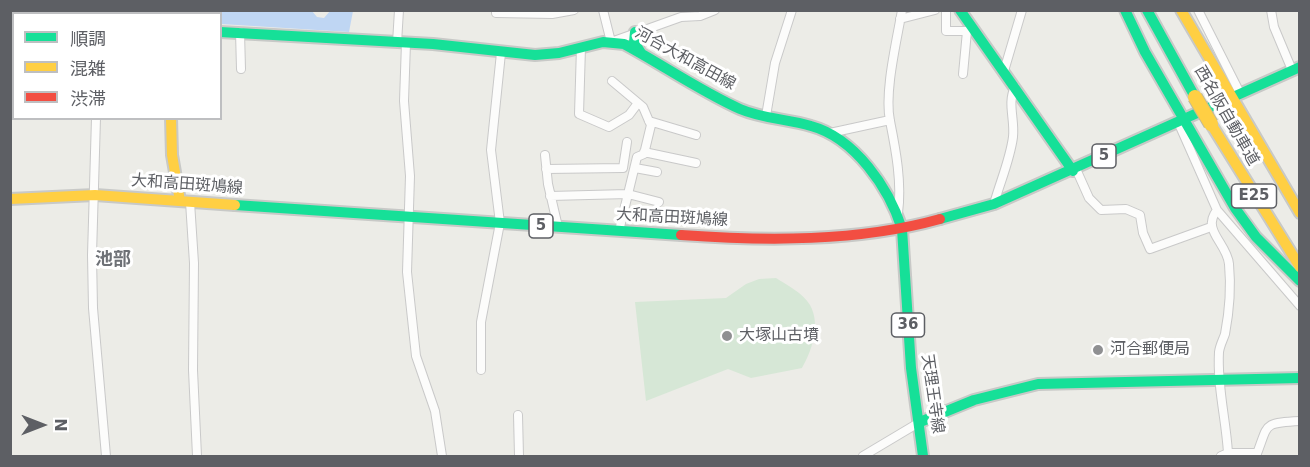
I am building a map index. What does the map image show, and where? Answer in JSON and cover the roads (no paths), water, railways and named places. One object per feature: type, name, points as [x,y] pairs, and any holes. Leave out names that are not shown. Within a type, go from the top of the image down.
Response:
[{"type":"main road","points":[[960,10],[1075,170]]},
{"type":"main road","points":[[1125,10],[1141,49],[1181,120],[1243,221],[1266,249],[1299,280]]},
{"type":"main road","name":"西名阪自動車道","points":[[1147,10],[1299,267]]},
{"type":"main road","name":"西名阪自動車道","points":[[1157,10],[1199,95]]},
{"type":"main road","points":[[1181,10],[1236,95],[1291,194],[1299,213]]},
{"type":"main road","name":"河合大和高田線","points":[[222,32],[401,43],[501,53],[547,54],[611,42],[624,44],[733,105],[830,133],[869,169],[898,213],[902,229]]},
{"type":"main road","points":[[635,32],[634,42],[641,53]]},
{"type":"main road","name":"大和高田斑鳩線","points":[[10,200],[36,196],[96,195],[619,231],[762,239],[835,237],[902,229],[936,222],[994,204],[1075,170],[1296,69]]},
{"type":"main road","points":[[171,120],[172,155],[185,202]]},
{"type":"main road","name":"西名阪自動車道","points":[[1215,122],[1299,250]]},
{"type":"main road","name":"天理王寺線","points":[[902,229],[911,368],[923,456]]},
{"type":"main road","points":[[920,422],[974,400],[1038,384],[1299,378]]},
{"type":"street","points":[[399,10],[409,168],[408,272],[416,356],[435,411],[442,456]]},
{"type":"street","points":[[496,10],[496,13],[515,15],[574,10]]},
{"type":"street","points":[[603,10],[611,42],[681,17],[699,16],[715,10]]},
{"type":"street","points":[[766,116],[775,63],[792,10]]},
{"type":"street","points":[[898,213],[898,177],[890,120],[894,46],[902,10]]},
{"type":"street","points":[[900,19],[935,10]]},
{"type":"street","points":[[946,10],[946,31],[967,31],[963,74]]},
{"type":"street","points":[[1004,71],[1022,10]]},
{"type":"street","points":[[1198,10],[1236,95]]},
{"type":"street","points":[[1271,10],[1274,27],[1296,69]]},
{"type":"street","points":[[240,32],[241,69]]},
{"type":"street","points":[[581,47],[579,114],[609,127],[629,115],[638,103]]},
{"type":"street","points":[[481,370],[481,322],[500,224],[491,150],[501,53]]},
{"type":"street","points":[[612,81],[638,103],[651,125],[644,152],[637,157],[619,231]]},
{"type":"street","points":[[994,204],[1010,153],[1013,118],[1010,97],[1015,87]]},
{"type":"street","points":[[96,120],[96,195],[92,255],[93,308],[106,456]]},
{"type":"street","points":[[830,133],[890,120]]},
{"type":"street","points":[[1181,120],[1217,210],[1299,306]]},
{"type":"street","points":[[649,121],[696,135]]},
{"type":"street","points":[[546,169],[623,168],[627,142]]},
{"type":"street","points":[[644,152],[696,163]]},
{"type":"street","points":[[545,155],[550,196],[558,227]]},
{"type":"street","points":[[635,168],[657,172]]},
{"type":"street","points":[[1075,170],[1089,198],[1101,210],[1126,209],[1140,215],[1143,233],[1150,249],[1210,227]]},
{"type":"street","points":[[550,196],[628,194],[660,201]]},
{"type":"street","points":[[185,202],[197,456]]},
{"type":"street","points":[[1217,210],[1211,218],[1210,227],[1223,247],[1229,262],[1219,380],[1225,455],[1257,455],[1264,430],[1269,426],[1299,421]]},
{"type":"street","points":[[518,415],[519,456]]},
{"type":"street","points":[[863,456],[920,422]]},
{"type":"water","points":[[202,10],[312,11],[317,17],[324,18],[330,11],[353,11],[349,32],[222,24],[222,12],[201,12]]},
{"type":"place","name":"大塚山古墳","points":[[727,336]]},
{"type":"place","name":"河合郵便局","points":[[1098,350]]},
{"type":"district","name":"池部","points":[[113,260]]}]
